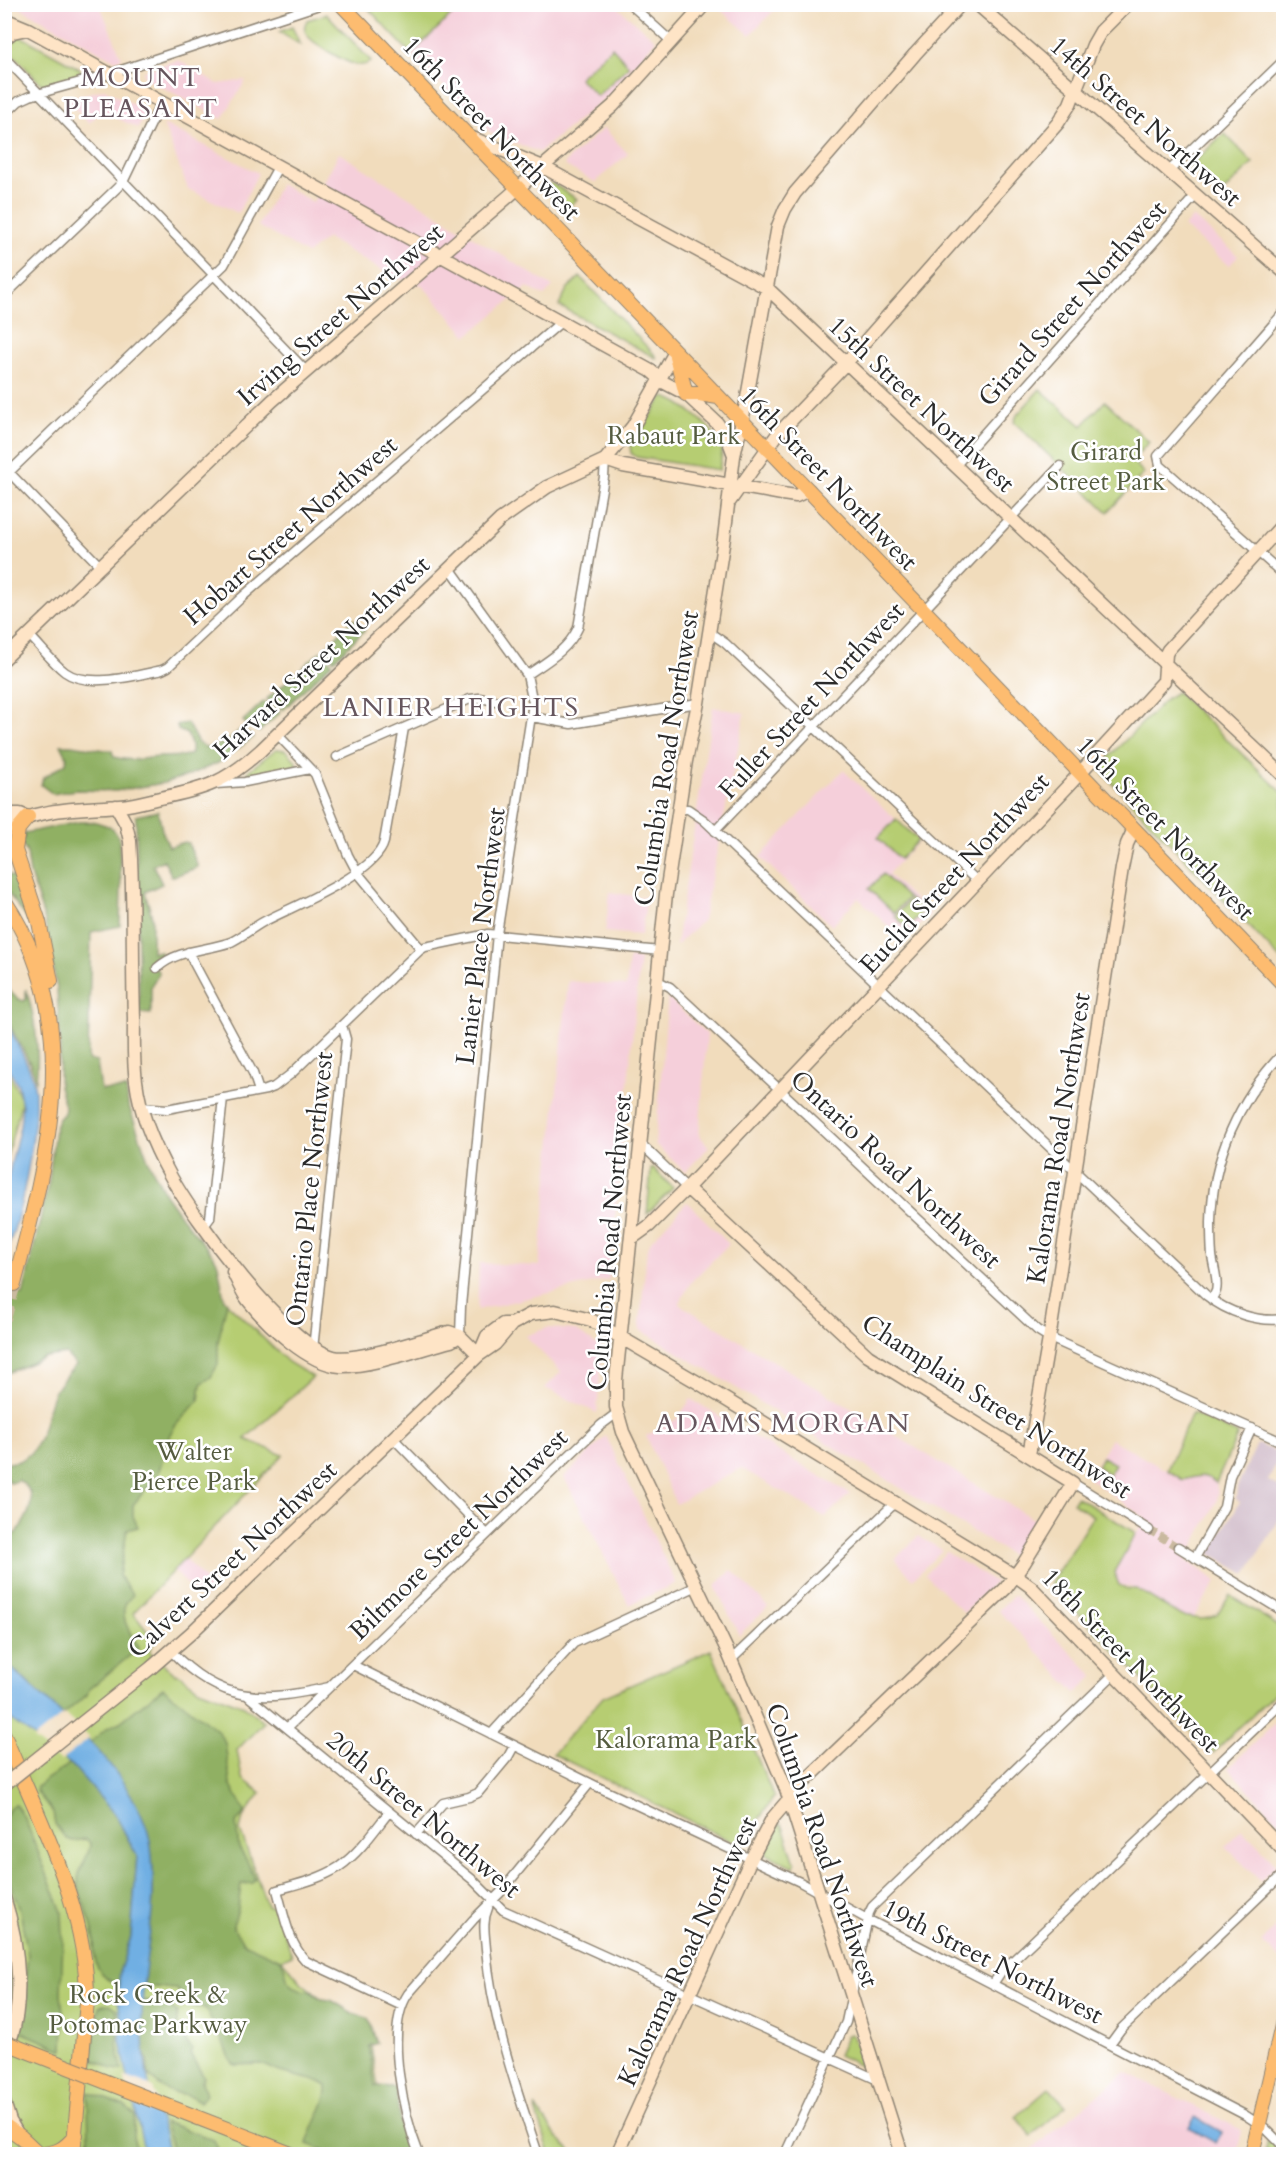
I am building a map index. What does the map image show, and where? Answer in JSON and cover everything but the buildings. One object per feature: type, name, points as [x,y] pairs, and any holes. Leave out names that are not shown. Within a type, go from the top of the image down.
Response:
[{"type":"main road","name":"16th Street Northwest","points":[[341,4],[1284,984]]},
{"type":"main road","points":[[675,352],[686,394],[718,397]]},
{"type":"main road","points":[[15,850],[18,829],[28,817]]},
{"type":"main road","points":[[4,836],[15,850],[32,895],[43,937],[51,986],[53,1066],[50,1118],[38,1198],[14,1284]]},
{"type":"main road","points":[[6,905],[38,964],[51,1022]]},
{"type":"main road","points":[[4,1735],[68,1889],[81,1933],[87,2002],[73,2154]]},
{"type":"main road","points":[[1252,2154],[1284,2017]]},
{"type":"main road","points":[[6,2048],[291,2154]]},
{"type":"main road","points":[[4,2125],[28,2154]]},
{"type":"main road","points":[[11,2133],[38,2154],[58,2152],[76,2135]]},
{"type":"main road","points":[[76,2135],[81,2154]]},
{"type":"street","points":[[4,115],[19,101],[40,93],[109,74],[322,4]]},
{"type":"street","points":[[630,4],[672,42]]},
{"type":"street","name":"Irving Street Northwest","points":[[4,659],[306,371],[613,106],[705,4]]},
{"type":"street","points":[[734,456],[778,226],[792,196],[961,4]]},
{"type":"street","name":"14th Street Northwest","points":[[977,4],[1282,269]]},
{"type":"street","points":[[736,486],[777,435],[846,363],[1058,123],[1070,104],[1097,38],[1128,4]]},
{"type":"street","points":[[4,11],[28,29]]},
{"type":"street","points":[[4,19],[28,29],[660,377],[665,383],[686,394],[721,429],[732,448],[736,486]]},
{"type":"street","points":[[4,39],[13,32],[28,29]]},
{"type":"street","points":[[4,57],[306,371]]},
{"type":"street","name":"Girard Street Northwest","points":[[1169,171],[1284,60]]},
{"type":"street","points":[[4,296],[124,180],[161,103]]},
{"type":"street","name":"15th Street Northwest","points":[[469,137],[543,167],[767,288],[1284,776]]},
{"type":"street","points":[[100,566],[6,472],[224,265],[278,167]]},
{"type":"street","name":"Girard Street Northwest","points":[[955,466],[1196,195]]},
{"type":"street","points":[[1284,312],[1158,456],[1160,465],[1284,575]]},
{"type":"street","name":"Hobart Street Northwest","points":[[29,635],[65,672],[77,677],[104,681],[168,668],[241,598],[561,322]]},
{"type":"street","name":"Harvard Street Northwest","points":[[4,829],[28,817],[81,808],[116,806],[190,793],[216,784],[250,760],[500,520],[525,501],[564,478],[605,460],[633,426],[675,352]]},
{"type":"street","points":[[527,675],[564,649],[578,628],[605,460],[622,466],[796,496],[809,490]]},
{"type":"street","name":"Fuller Street Northwest","points":[[716,831],[1060,466]]},
{"type":"street","name":"Columbia Road Northwest","points":[[736,486],[730,501],[679,809],[656,980],[616,1380],[617,1413],[625,1437],[731,1660],[788,1797],[902,2154]]},
{"type":"street","name":"Euclid Street Northwest","points":[[631,1239],[649,1226],[687,1188],[1164,681],[1168,650],[1284,523]]},
{"type":"street","name":"Lanier Place Northwest","points":[[450,567],[527,675],[533,698],[532,717],[497,934],[460,1336]]},
{"type":"street","points":[[709,632],[725,643],[977,881]]},
{"type":"street","points":[[337,757],[470,699],[496,701]]},
{"type":"street","points":[[532,717],[571,724],[698,703]]},
{"type":"street","points":[[158,968],[173,957],[234,940],[261,923],[350,878],[383,849],[404,728]]},
{"type":"street","points":[[277,734],[316,777],[357,872],[421,949]]},
{"type":"street","points":[[216,784],[245,782],[310,769]]},
{"type":"street","points":[[116,806],[126,824],[130,841],[136,1080],[141,1107],[170,1175],[247,1288],[248,1300],[293,1344],[338,1366],[371,1362],[451,1341],[460,1336],[479,1355]]},
{"type":"street","points":[[679,809],[688,809],[716,831],[1211,1299],[1225,1308],[1249,1316],[1270,1320],[1284,1319]]},
{"type":"street","points":[[4,814],[20,814],[28,817]]},
{"type":"street","name":"Kalorama Road Northwest","points":[[1029,1455],[1050,1338],[1122,868],[1127,844],[1134,829]]},
{"type":"street","points":[[141,1107],[167,1109],[274,1087],[291,1074],[421,949],[481,934],[497,934],[660,951]]},
{"type":"street","points":[[188,952],[253,1073],[259,1091]]},
{"type":"street","name":"Ontario Road Northwest","points":[[656,980],[670,987],[1037,1330],[1050,1338],[1284,1443]]},
{"type":"street","name":"Ontario Place Northwest","points":[[313,1352],[346,1039],[342,1025]]},
{"type":"street","points":[[1211,1299],[1216,1292],[1217,1284],[1211,1249],[1211,1208],[1221,1155],[1237,1116],[1247,1099],[1263,1075],[1284,1052]]},
{"type":"street","points":[[204,1226],[210,1218],[223,1098]]},
{"type":"street","name":"Champlain Street Northwest","points":[[640,1143],[868,1356],[1149,1530]]},
{"type":"street","name":"18th Street Northwest","points":[[512,1324],[525,1316],[537,1313],[561,1312],[591,1320],[621,1336],[1015,1576],[1031,1587],[1284,1851]]},
{"type":"street","name":"Calvert Street Northwest","points":[[4,1785],[171,1651],[479,1355],[495,1344],[512,1324]]},
{"type":"street","name":"Biltmore Street Northwest","points":[[287,1728],[601,1425],[617,1413]]},
{"type":"street","points":[[1195,1558],[1224,1507],[1230,1476],[1252,1428]]},
{"type":"street","points":[[393,1438],[487,1534]]},
{"type":"street","name":"Kalorama Road Northwest","points":[[617,2154],[769,1824],[788,1797],[1015,1576],[1073,1483]]},
{"type":"street","points":[[731,1660],[895,1503]]},
{"type":"street","points":[[1178,1547],[1284,1612]]},
{"type":"street","points":[[491,1734],[574,1643],[697,1586]]},
{"type":"street","points":[[171,1651],[187,1668],[204,1680],[249,1696],[280,1696],[330,1687]]},
{"type":"street","name":"19th Street Northwest","points":[[353,1665],[514,1746],[818,1892],[1259,2124],[1284,2147]]},
{"type":"street","points":[[785,2154],[846,2022],[867,1919],[874,1904],[1114,1674]]},
{"type":"street","name":"20th Street Northwest","points":[[249,1696],[477,1884],[507,1913],[828,2059],[878,2079]]},
{"type":"street","points":[[993,1984],[1001,1972],[1284,1701]]},
{"type":"street","points":[[417,1834],[445,1801],[478,1793],[508,1757],[514,1746]]},
{"type":"street","points":[[419,2154],[408,2122],[402,2088],[397,2028],[402,2006],[408,1994],[492,1901],[590,1783]]},
{"type":"street","points":[[389,1812],[360,1848],[339,1867],[317,1878],[277,1890],[297,1950],[306,1961],[402,2006]]},
{"type":"street","points":[[1110,2044],[1121,2029],[1284,1873]]},
{"type":"street","points":[[4,1897],[13,1931],[18,1986],[14,2028],[6,2048],[4,2067]]},
{"type":"street","points":[[492,1901],[484,1923],[491,1994],[502,2041],[538,2154]]},
{"type":"street","points":[[4,2102],[11,2133]]},
{"type":"shaded area","points":[[720,4],[779,5],[750,35],[717,7]]},
{"type":"shaded area","points":[[15,5],[100,5],[122,58],[114,60]]},
{"type":"shaded area","points":[[462,5],[615,5],[656,40],[609,95],[539,152],[493,135],[411,54]]},
{"type":"shaded area","points":[[178,60],[218,84],[246,80],[222,119],[145,78],[143,71]]},
{"type":"shaded area","points":[[104,89],[146,111],[138,128],[101,111],[89,123],[66,99]]},
{"type":"shaded area","points":[[163,124],[258,173],[238,213],[188,189]]},
{"type":"shaded area","points":[[604,128],[628,154],[595,182],[564,165]]},
{"type":"shaded area","points":[[339,153],[553,287],[544,296],[527,287],[467,336],[422,285],[391,276],[327,238],[307,254],[258,226],[280,184],[313,202]]},
{"type":"shaded area","points":[[1193,217],[1238,256],[1229,266],[1184,227]]},
{"type":"shaded area","points":[[713,707],[745,713],[703,920],[676,946]]},
{"type":"shaded area","points":[[843,770],[919,841],[888,874],[930,914],[904,941],[858,898],[832,926],[760,857]]},
{"type":"shaded area","points":[[610,892],[647,898],[641,935],[605,932]]},
{"type":"shaded area","points":[[629,958],[640,959],[609,1279],[477,1310],[479,1263],[539,1266],[568,981],[626,986]]},
{"type":"shaded area","points":[[668,998],[707,1034],[699,1135],[709,1147],[685,1172],[655,1144]]},
{"type":"shaded area","points":[[687,1202],[729,1244],[691,1282],[679,1304],[1038,1522],[1016,1558],[641,1330],[647,1249],[651,1241]]},
{"type":"shaded area","points":[[547,1328],[575,1330],[602,1348],[597,1413],[545,1388],[561,1372],[525,1336]]},
{"type":"shaded area","points":[[691,1399],[850,1494],[825,1517],[741,1468],[676,1504],[646,1436],[677,1419]]},
{"type":"shaded area","points":[[606,1436],[676,1583],[629,1605],[564,1477]]},
{"type":"shaded area","points":[[1111,1439],[1183,1480],[1199,1475],[1207,1476],[1216,1483],[1217,1501],[1186,1560],[1217,1581],[1193,1618],[1181,1616],[1137,1589],[1119,1584],[1115,1578],[1114,1572],[1145,1518],[1088,1478]]},
{"type":"shaded area","points":[[1257,1444],[1281,1453],[1268,1481],[1283,1488],[1283,1507],[1279,1520],[1246,1574],[1209,1553],[1240,1502],[1236,1499],[1237,1487]]},
{"type":"shaded area","points":[[918,1536],[942,1550],[913,1579],[895,1559]]},
{"type":"shaded area","points":[[946,1552],[995,1582],[964,1613],[925,1574]]},
{"type":"shaded area","points":[[184,1558],[213,1588],[202,1599],[173,1570]]},
{"type":"shaded area","points":[[732,1570],[768,1607],[739,1635],[715,1586]]},
{"type":"shaded area","points":[[1014,1595],[1094,1676],[1076,1693],[998,1610]]},
{"type":"shaded area","points":[[1283,1715],[1283,1827],[1228,1768]]},
{"type":"shaded area","points":[[1242,1829],[1277,1865],[1260,1881],[1225,1846]]},
{"type":"shaded area","points":[[1283,1917],[1283,1950],[1281,1960],[1262,1942]]},
{"type":"shaded area","points":[[1126,2072],[1242,2130],[1237,2154],[1026,2154]]},
{"type":"green space","points":[[365,5],[462,5],[411,54]]},
{"type":"green space","points":[[327,14],[371,62],[366,65],[352,63],[329,52],[309,37],[305,29],[307,20]]},
{"type":"green space","points":[[4,27],[80,69],[81,75],[43,86],[5,46]]},
{"type":"green space","points":[[292,27],[301,45],[279,32]]},
{"type":"green space","points":[[612,47],[629,66],[597,96],[579,78]]},
{"type":"green space","points":[[1224,133],[1253,163],[1221,194],[1190,166]]},
{"type":"green space","points":[[553,184],[577,199],[564,212],[546,191],[545,188]]},
{"type":"green space","points":[[580,277],[656,358],[559,306],[567,289]]},
{"type":"green space","name":"Girard Street Park","points":[[1040,389],[1082,426],[1105,401],[1149,442],[1135,457],[1136,465],[1144,473],[1108,512],[1014,422],[1017,415]]},
{"type":"green space","name":"Rabaut Park","points":[[663,397],[689,410],[715,435],[722,451],[719,470],[636,457],[631,453],[630,446]]},
{"type":"green space","points":[[354,619],[365,630],[334,660],[324,649]]},
{"type":"green space","points":[[321,651],[332,663],[283,710],[276,703],[274,705],[267,699]]},
{"type":"green space","points":[[1177,692],[1283,793],[1283,962],[1098,768],[1167,698]]},
{"type":"green space","points":[[264,701],[280,713],[259,732],[253,726],[250,728],[243,721]]},
{"type":"green space","points":[[187,723],[198,743],[207,748],[227,742],[241,729],[254,737],[218,763],[164,783],[116,791],[75,790],[53,794],[41,785],[43,778],[66,763],[67,757],[61,745],[112,751],[114,757],[136,760],[191,754],[187,734],[178,730],[177,725]]},
{"type":"green space","points":[[276,749],[286,750],[296,761],[296,766],[248,774],[248,771]]},
{"type":"green space","points":[[158,811],[169,847],[184,842],[188,843],[198,867],[172,877],[164,860],[153,865],[162,884],[145,892],[152,917],[152,952],[161,951],[161,959],[154,966],[159,973],[151,986],[151,1014],[139,1013],[136,816]]},
{"type":"green space","points":[[896,819],[918,840],[900,859],[878,838]]},
{"type":"green space","points":[[79,822],[96,822],[108,826],[119,838],[121,888],[120,926],[91,932],[88,1060],[97,1062],[101,1090],[126,1089],[128,1104],[148,1160],[165,1194],[213,1255],[218,1264],[224,1299],[227,1302],[218,1342],[218,1364],[211,1377],[201,1384],[199,1400],[170,1434],[158,1474],[133,1505],[133,1516],[138,1527],[127,1530],[119,1576],[133,1595],[127,1601],[124,1615],[125,1622],[139,1648],[89,1689],[87,1695],[62,1715],[5,1661],[5,1532],[15,1534],[28,1513],[31,1499],[25,1485],[18,1480],[11,1483],[5,1477],[4,1463],[19,1461],[33,1450],[42,1432],[55,1391],[76,1365],[66,1354],[45,1357],[5,1374],[4,1289],[23,1295],[49,1181],[55,1128],[65,1107],[59,1086],[60,1044],[57,989],[45,921],[30,874],[27,853],[20,840],[24,838],[24,833]]},
{"type":"green space","points":[[4,870],[10,876],[18,877],[34,919],[28,920],[5,889]]},
{"type":"green space","points":[[883,874],[908,898],[894,913],[869,889]]},
{"type":"green space","points":[[910,899],[923,911],[910,925],[908,923],[905,926],[895,916]]},
{"type":"green space","points":[[5,979],[12,993],[24,1001],[26,989],[36,1035],[38,1058],[36,1082],[4,1013]]},
{"type":"green space","points":[[5,1065],[22,1100],[6,1160],[5,1180]]},
{"type":"green space","points":[[651,1169],[654,1169],[673,1188],[647,1214]]},
{"type":"green space","name":"Rock Creek & Potomac Parkway","points":[[224,1300],[288,1362],[313,1377],[245,1439],[283,1455],[133,1613],[155,1641],[149,1651],[175,1674],[177,1673],[199,1689],[244,1706],[264,1722],[237,1750],[242,1778],[261,1793],[243,1817],[240,1830],[267,1906],[275,1907],[292,1955],[283,1961],[302,1983],[317,1995],[368,2029],[378,2087],[405,2154],[5,2154],[4,1634]]},
{"type":"green space","points":[[1192,1413],[1238,1434],[1216,1483],[1200,1476],[1183,1480],[1167,1470]]},
{"type":"green space","points":[[1102,1457],[1115,1464],[1109,1474],[1097,1466]]},
{"type":"green space","points":[[1077,1497],[1136,1533],[1114,1572],[1119,1585],[1128,1589],[1137,1589],[1181,1616],[1201,1619],[1217,1615],[1230,1595],[1283,1629],[1283,1685],[1213,1753],[1050,1584],[1093,1516],[1073,1503]]},
{"type":"green space","name":"Kalorama Park","points":[[711,1650],[774,1797],[741,1846],[553,1754],[603,1697]]},
{"type":"green space","points":[[163,1688],[217,1730],[225,1742],[230,1783],[245,1812],[236,1823],[239,1848],[255,1879],[252,1883],[241,1884],[238,1909],[233,1925],[235,1931],[245,1944],[281,1960],[287,1979],[293,1986],[304,1991],[308,1990],[354,2014],[368,2018],[377,2043],[369,2046],[375,2086],[396,2089],[400,2123],[409,2154],[334,2154],[307,2144],[325,2099],[327,2086],[320,2082],[280,2072],[262,2064],[234,2065],[205,2009],[192,2006],[176,1989],[145,1986],[144,1963],[153,1894],[153,1872],[146,1831],[130,1795],[92,1741]]},
{"type":"green space","points":[[70,1763],[116,1816],[137,1856],[131,1937],[120,1970],[119,1984],[106,1978],[99,1970],[93,1931],[79,1888],[78,1877],[90,1843],[86,1839],[73,1841],[66,1839],[55,1824],[53,1812],[36,1791],[41,1783]]},
{"type":"green space","points":[[15,1804],[25,1819],[62,1912],[63,2050],[19,2031],[28,1955],[20,1910],[5,1870],[4,1818]]},
{"type":"green space","points":[[782,1824],[795,1863],[794,1867],[765,1852],[779,1825]]},
{"type":"green space","points":[[142,2001],[161,2002],[177,2013],[177,2027],[192,2050],[190,2054],[204,2077],[202,2082],[206,2094],[200,2102],[191,2096],[165,2089],[148,2075],[147,2060],[141,2047],[135,2007]]},
{"type":"green space","points":[[110,2004],[117,2009],[117,2044],[122,2070],[112,2069],[93,2059],[92,2051],[99,2007]]},
{"type":"green space","points":[[852,2034],[863,2063],[861,2066],[838,2055],[847,2035]]},
{"type":"green space","points":[[1049,2088],[1066,2106],[1031,2136],[1016,2117]]},
{"type":"green space","points":[[88,2092],[124,2106],[135,2115],[133,2137],[138,2154],[89,2154]]},
{"type":"green space","points":[[535,2106],[558,2138],[574,2154],[550,2154]]},
{"type":"green space","points":[[164,2122],[214,2140],[220,2154],[174,2154]]},
{"type":"green space","points":[[1271,2140],[1283,2154],[1265,2154],[1266,2142]]},
{"type":"water","points":[[5,1021],[30,1071],[34,1084],[35,1101],[28,1170],[17,1218],[5,1255],[5,1190],[20,1126],[22,1106],[18,1085],[5,1062]]},
{"type":"water","points":[[4,1661],[85,1736],[120,1778],[135,1801],[146,1826],[153,1865],[153,1889],[142,2004],[143,2045],[149,2084],[165,2136],[168,2154],[145,2154],[120,2041],[121,2020],[118,1999],[120,1970],[131,1937],[137,1856],[116,1816],[73,1766],[5,1715]]},
{"type":"water","points":[[1195,2117],[1222,2132],[1216,2143],[1189,2128]]},
{"type":"pier","points":[[64,1714],[90,1738],[61,1761],[33,1739]]},
{"type":"pier","points":[[124,2076],[153,2087],[162,2116],[131,2104]]},
{"type":"tunnel","points":[[4,1319],[14,1284]]},
{"type":"tunnel","points":[[1149,1530],[1178,1547]]},
{"type":"district","name":"MOUNT PLEASANT","points":[[141,92]]},
{"type":"district","name":"LANIER HEIGHTS","points":[[451,707]]},
{"type":"district","name":"ADAMS MORGAN","points":[[783,1423]]},
{"type":"park label","name":"Walter Pierce Park","points":[[194,1466]]}]
